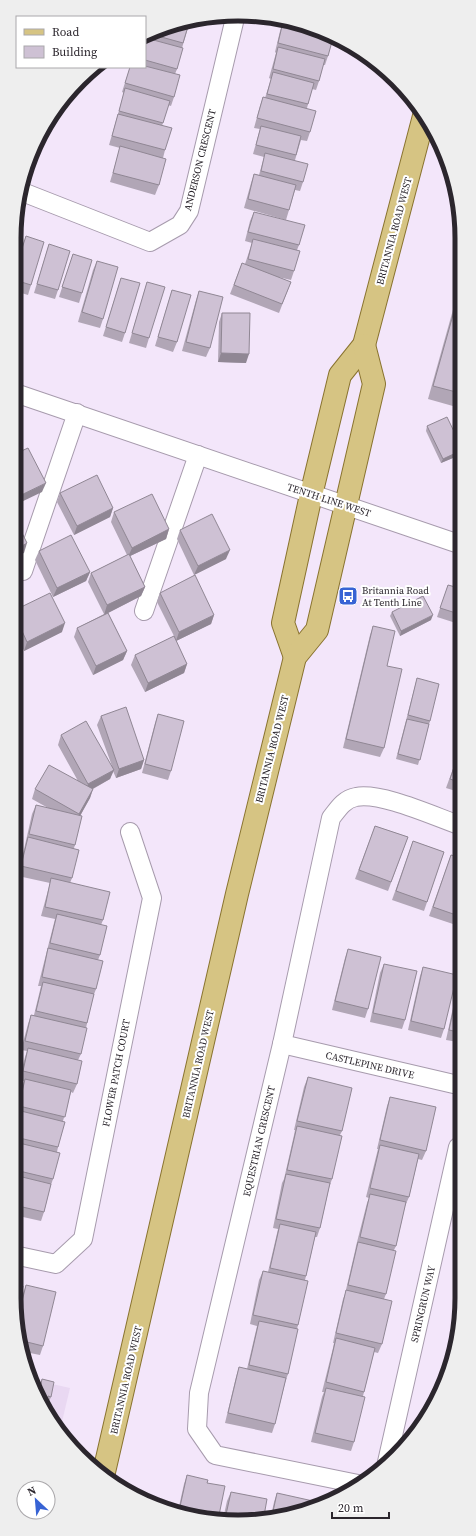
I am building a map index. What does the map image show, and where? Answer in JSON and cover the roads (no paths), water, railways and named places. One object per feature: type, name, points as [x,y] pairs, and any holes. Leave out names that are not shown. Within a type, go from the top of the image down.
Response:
[{"type":"main road","name":"BRITANNIA ROAD WEST","points":[[295,657],[283,623],[311,495],[340,375],[364,345],[422,124]]},
{"type":"main road","name":"BRITANNIA ROAD WEST","points":[[105,1469],[236,894],[295,657],[317,630],[346,506],[374,384],[364,345]]},
{"type":"street","name":"ANDERSON CRESCENT","points":[[26,192],[150,242],[180,225],[189,211],[234,21]]},
{"type":"street","name":"TENTH LINE WEST","points":[[21,395],[77,413],[311,495],[455,543]]},
{"type":"street","points":[[22,571],[77,413]]},
{"type":"street","points":[[144,611],[198,455]]},
{"type":"street","name":"EQUESTRIAN CRESCENT","points":[[351,1483],[215,1455],[197,1429],[199,1393],[282,1044],[331,818],[342,804],[355,797],[373,796],[455,824]]},
{"type":"street","name":"FLOWER PATCH COURT","points":[[21,1256],[56,1264],[83,1239],[152,898],[130,832]]},
{"type":"street","name":"CASTLEPINE DRIVE","points":[[282,1044],[455,1084]]},
{"type":"street","name":"SPRINGRUN WAY","points":[[389,1453],[455,1159]]},
{"type":"place","name":"Britannia Road At Tenth Line","points":[[348,596]]}]
